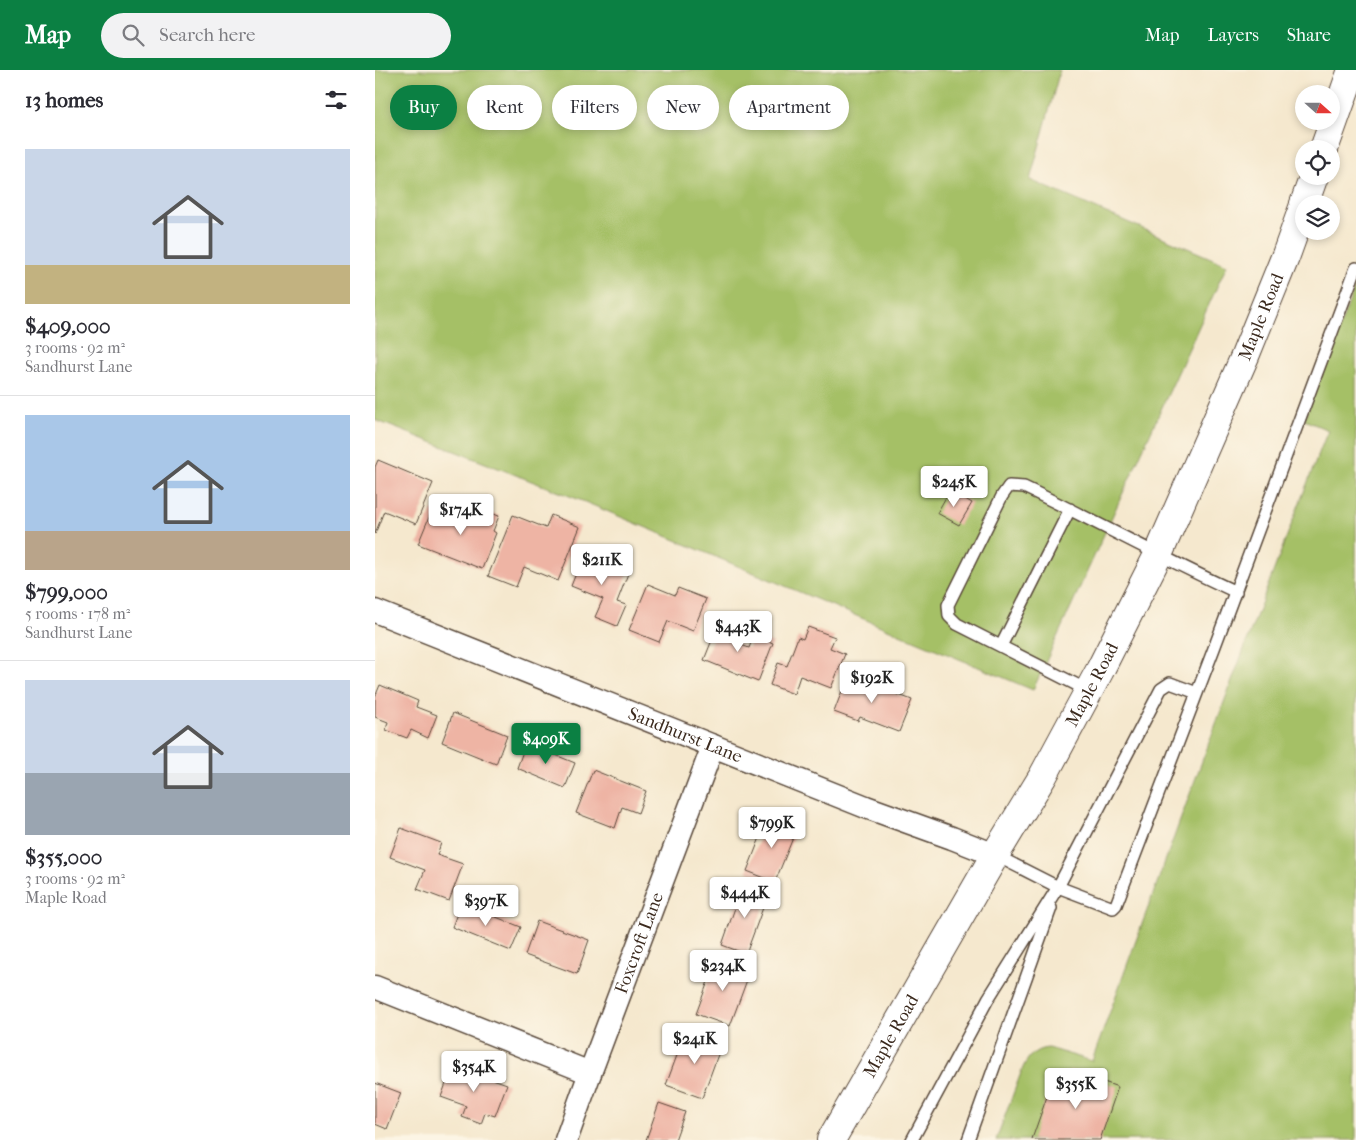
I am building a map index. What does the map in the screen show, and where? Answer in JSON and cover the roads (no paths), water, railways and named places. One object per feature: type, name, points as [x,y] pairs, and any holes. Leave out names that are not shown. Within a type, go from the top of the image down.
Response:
[{"type":"main road","points":[[1328,140],[1344,104],[1352,70]]},
{"type":"main road","name":"Maple Road","points":[[831,1140],[995,855],[1043,776],[1158,556],[1245,356],[1295,230]]},
{"type":"street","name":"Sandhurst Lane","points":[[375,611],[866,807],[995,855]]},
{"type":"street","name":"Foxcroft Lane","points":[[566,1140],[713,746]]},
{"type":"street","points":[[375,987],[590,1073]]},
{"type":"lane","points":[[995,855],[1058,887],[1113,908],[1117,905],[1356,268]]},
{"type":"lane","points":[[1089,691],[957,624],[949,616],[948,605],[1009,486],[1024,487],[1117,533],[1158,556],[1236,592]]},
{"type":"lane","points":[[1001,646],[1070,509]]},
{"type":"lane","points":[[912,1140],[988,998],[1058,887],[1161,689],[1170,683],[1197,693]]},
{"type":"lane","points":[[968,1140],[1058,887]]}]
